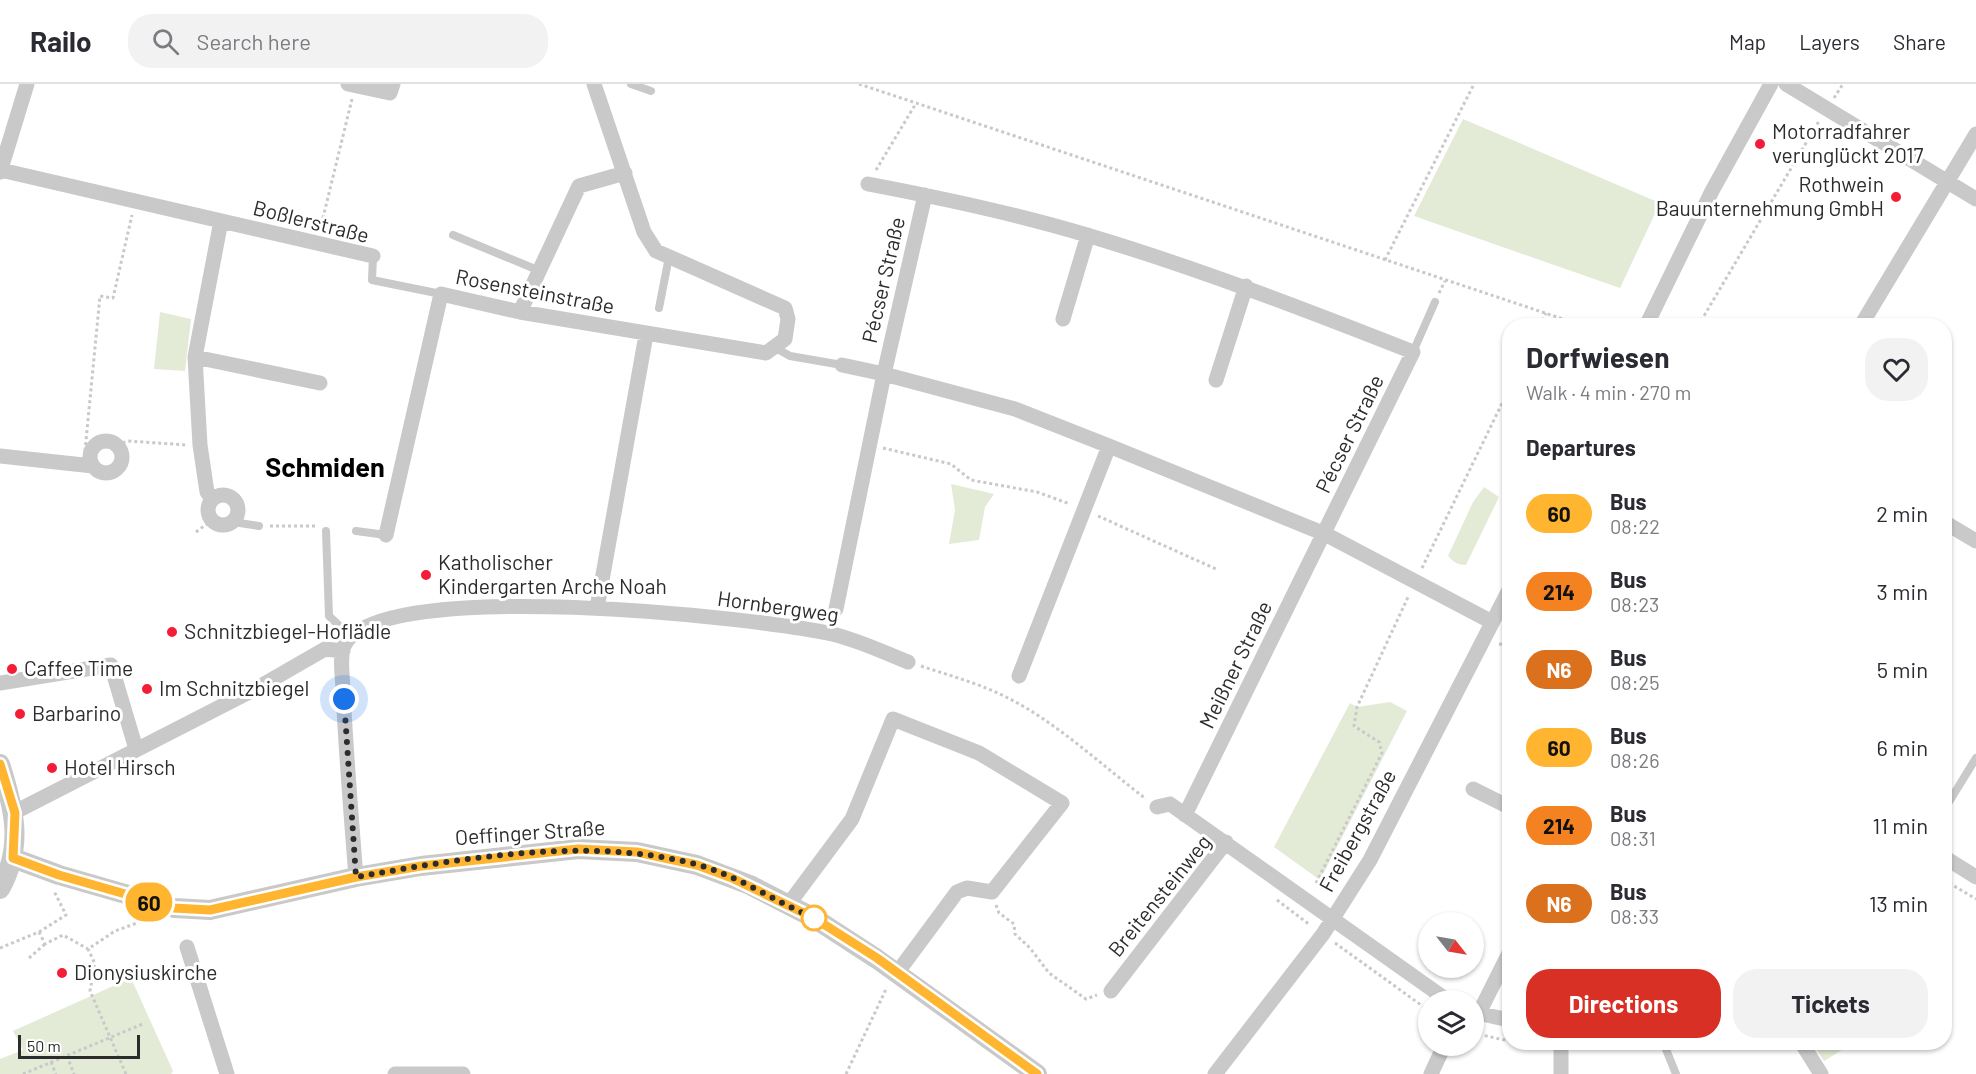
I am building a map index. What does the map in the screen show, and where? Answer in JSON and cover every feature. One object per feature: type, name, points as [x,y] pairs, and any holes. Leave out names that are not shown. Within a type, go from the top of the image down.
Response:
[{"type":"street","points":[[0,171],[27,84]]},
{"type":"street","points":[[352,85],[390,93],[393,84]]},
{"type":"street","points":[[594,84],[644,232],[656,251],[785,308],[788,319],[784,339],[774,347]]},
{"type":"street","points":[[1650,318],[1712,191],[1771,84]]},
{"type":"street","points":[[1786,84],[1976,199]]},
{"type":"street","points":[[1865,318],[1976,134]]},
{"type":"street","name":"Boßlerstraße","points":[[0,171],[373,256]]},
{"type":"street","points":[[520,312],[579,186],[625,173]]},
{"type":"street","name":"Pécser Straße","points":[[868,184],[925,195],[1088,235],[1246,286],[1413,352],[1325,534]]},
{"type":"street","name":"Pécser Straße","points":[[884,374],[925,195]]},
{"type":"street","name":"Boßlerstraße","points":[[212,520],[208,512],[212,499],[207,492],[200,445],[195,357],[221,221]]},
{"type":"street","points":[[1063,320],[1088,235]]},
{"type":"street","points":[[1216,380],[1246,286]]},
{"type":"street","name":"Rosensteinstraße","points":[[386,535],[441,294],[520,312],[646,335],[766,353],[774,347]]},
{"type":"street","points":[[597,608],[646,335]]},
{"type":"street","points":[[195,357],[320,383]]},
{"type":"street","points":[[842,366],[884,374],[1015,409],[1109,446],[1325,534],[1492,622]]},
{"type":"street","points":[[836,609],[884,374]]},
{"type":"street","points":[[0,456],[88,466],[107,472],[118,467],[122,456],[117,445],[106,441],[97,444],[91,453],[88,466]]},
{"type":"street","points":[[1019,676],[1109,446]]},
{"type":"street","points":[[212,499],[223,495],[234,500],[238,513],[232,522],[221,525],[212,520]]},
{"type":"street","points":[[1952,527],[1976,541]]},
{"type":"street","name":"Meißner Straße","points":[[1185,815],[1325,534]]},
{"type":"street","name":"Freibergstraße","points":[[1215,1074],[1332,920],[1370,860],[1502,603]]},
{"type":"street","name":"Hornbergweg","points":[[346,644],[366,627],[388,618],[486,605],[597,608],[725,620],[832,634],[908,662]]},
{"type":"street","points":[[15,813],[259,687],[325,649],[346,644],[344,719],[356,877]]},
{"type":"street","points":[[0,683],[111,665],[136,749]]},
{"type":"street","points":[[788,905],[852,819],[893,719],[979,753],[1062,803],[992,892],[967,888],[957,892],[897,973]]},
{"type":"street","points":[[0,764],[15,813],[13,858],[0,889]]},
{"type":"street","points":[[1473,789],[1502,804]]},
{"type":"street","points":[[1156,807],[1170,804],[1226,842]]},
{"type":"street","name":"Breitensteinweg","points":[[1111,991],[1226,842],[1433,990]]},
{"type":"street","name":"Oeffinger Straße","points":[[13,858],[59,875],[174,908],[210,910],[356,877],[421,866],[578,849],[637,852],[697,865],[750,885],[814,918],[897,973],[1037,1074]]},
{"type":"street","points":[[1952,863],[1976,877]]},
{"type":"street","points":[[187,947],[227,1074]]},
{"type":"street","points":[[1484,998],[1502,966]]},
{"type":"street","points":[[1484,1015],[1502,1019]]},
{"type":"street","points":[[1561,1050],[1561,1074]]},
{"type":"street","points":[[1806,1050],[1821,1074]]},
{"type":"street","points":[[1431,1074],[1439,1056]]},
{"type":"street","points":[[395,1074],[454,1074]]},
{"type":"lane","points":[[631,84],[651,91]]},
{"type":"lane","points":[[453,235],[540,271]]},
{"type":"lane","name":"Boßlerstraße","points":[[373,256],[372,280],[441,294]]},
{"type":"lane","points":[[659,308],[669,257]]},
{"type":"lane","name":"Pécser Straße","points":[[1413,352],[1435,302]]},
{"type":"lane","points":[[774,347],[790,356],[842,366]]},
{"type":"lane","points":[[232,522],[259,525]]},
{"type":"lane","points":[[327,529],[329,616],[346,644]]},
{"type":"lane","name":"Rosensteinstraße","points":[[356,531],[386,535]]},
{"type":"lane","points":[[1952,797],[1976,758]]},
{"type":"lane","points":[[1666,1050],[1676,1074]]},
{"type":"path","points":[[859,84],[915,105],[1561,318]]},
{"type":"path","points":[[1385,260],[1474,84]]},
{"type":"path","points":[[1703,318],[1737,264],[1776,189],[1843,84]]},
{"type":"path","points":[[317,243],[352,85]]},
{"type":"path","points":[[868,184],[915,105]]},
{"type":"path","points":[[88,466],[100,296],[113,298],[135,201]]},
{"type":"path","points":[[1544,318],[1546,313]]},
{"type":"path","points":[[1316,883],[1382,753],[1379,742],[1354,726],[1357,707],[1502,403]]},
{"type":"path","points":[[117,445],[128,441],[200,445]]},
{"type":"path","points":[[870,445],[951,464],[971,480],[1037,492],[1084,510],[1216,569]]},
{"type":"path","points":[[196,532],[212,520]]},
{"type":"path","points":[[259,525],[327,529]]},
{"type":"path","points":[[908,662],[983,686],[1010,699],[1050,725],[1156,807]]},
{"type":"path","points":[[0,948],[39,932],[66,915],[54,892],[59,875]]},
{"type":"path","points":[[1952,885],[1976,899]]},
{"type":"path","points":[[992,892],[999,913],[1014,924],[1015,933],[1049,973],[1086,999],[1111,991]]},
{"type":"path","points":[[88,949],[115,931],[174,908]]},
{"type":"path","points":[[39,932],[45,944]]},
{"type":"path","points":[[30,958],[45,944],[63,935],[88,949],[95,964],[90,991],[126,1074]]},
{"type":"path","points":[[846,1074],[881,998]]},
{"type":"path","points":[[23,1074],[145,1023]]},
{"type":"path","points":[[1484,1035],[1502,1039]]},
{"type":"path","points":[[67,1056],[74,1074]]},
{"type":"path","points":[[51,1062],[56,1074]]},
{"type":"green space","points":[[1463,119],[1660,203],[1620,288],[1414,216]]},
{"type":"green space","points":[[160,312],[191,319],[185,371],[154,369]]},
{"type":"green space","points":[[951,484],[994,494],[985,507],[979,540],[949,544],[955,510]]},
{"type":"green space","points":[[1484,487],[1499,497],[1466,565],[1458,564],[1448,556],[1473,502]]},
{"type":"green space","points":[[1390,702],[1407,711],[1320,880],[1274,847],[1350,703],[1357,707]]},
{"type":"green space","points":[[131,978],[173,1071],[171,1074],[0,1074],[0,1059],[23,1050],[13,1031]]},
{"type":"green space","points":[[1817,1050],[1842,1050],[1824,1061]]},
{"type":"bus line","name":"60","points":[[0,764],[15,813],[16,835],[13,858],[59,875],[174,908],[210,910],[377,873],[578,849],[637,852],[697,865],[750,885],[814,918],[877,958],[937,1004],[1037,1074]]},
{"type":"place","name":"Motorradfahrer verunglückt 2017","points":[[1760,144]]},
{"type":"place","name":"Rothwein Bauunternehmung GmbH","points":[[1896,197]]},
{"type":"place","name":"Katholischer Kindergarten Arche Noah","points":[[426,575]]},
{"type":"place","name":"Schnitzbiegel-Hoflädle","points":[[172,632]]},
{"type":"place","name":"Caffee Time","points":[[12,669]]},
{"type":"place","name":"Im Schnitzbiegel","points":[[147,689]]},
{"type":"place","name":"Barbarino","points":[[20,714]]},
{"type":"place","name":"Hotel Hirsch","points":[[52,768]]},
{"type":"place","name":"Dionysiuskirche","points":[[62,973]]},
{"type":"district","name":"Schmiden","points":[[325,468]]},
{"type":"route","points":[[344,699],[356,877],[421,866],[578,849],[637,852],[697,865],[750,885],[814,918]]}]
